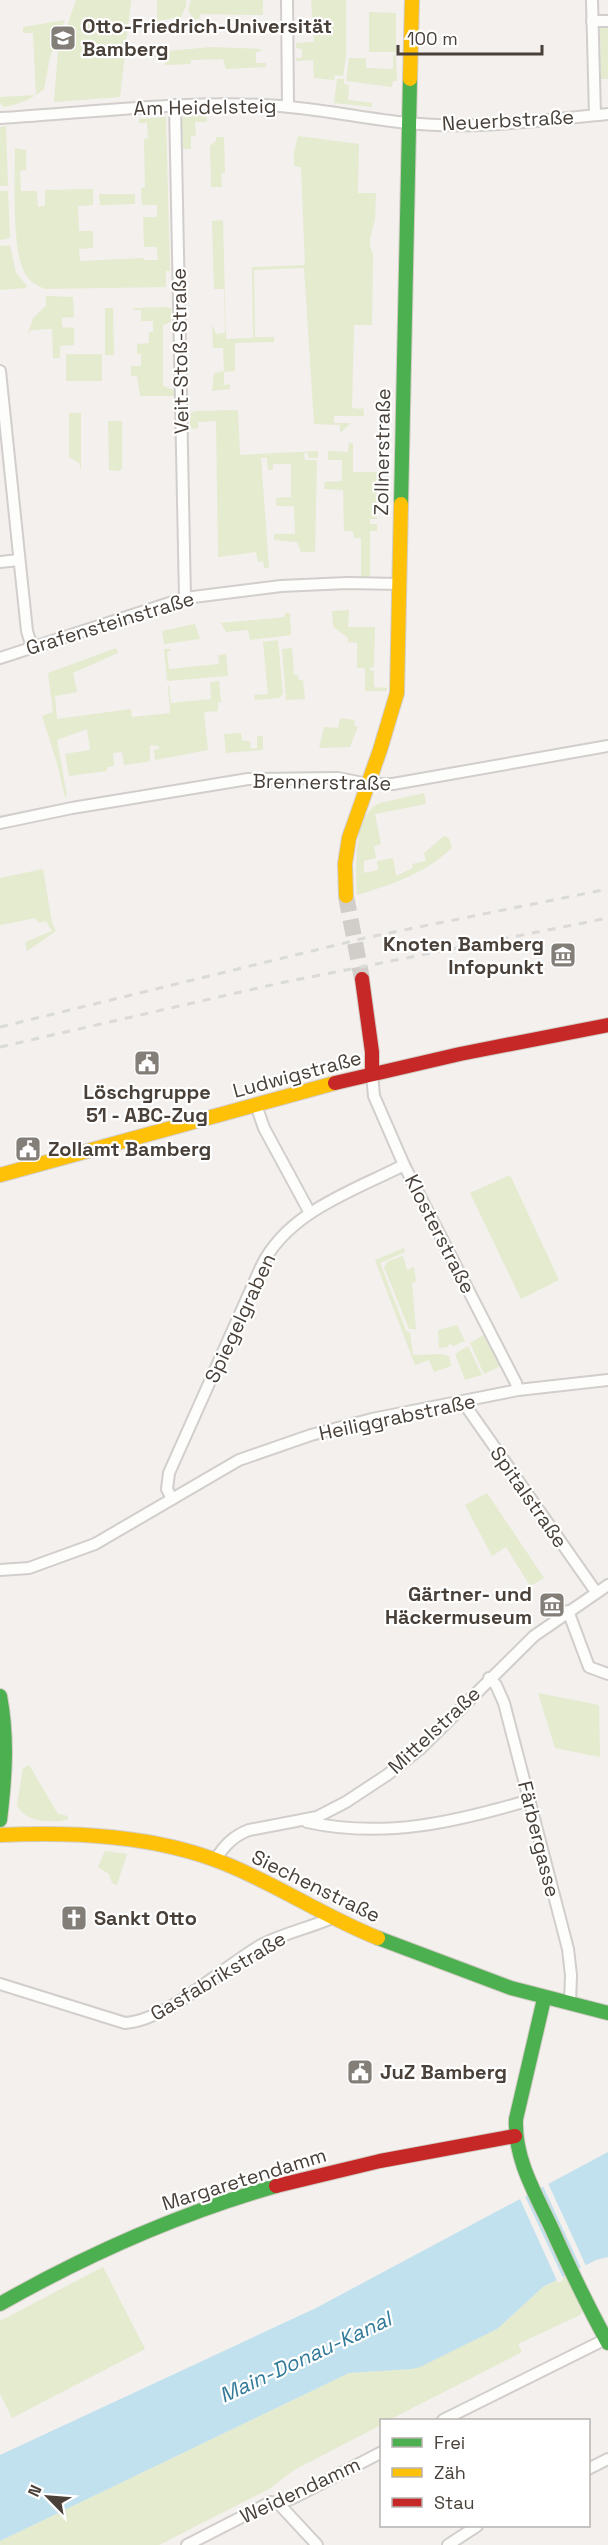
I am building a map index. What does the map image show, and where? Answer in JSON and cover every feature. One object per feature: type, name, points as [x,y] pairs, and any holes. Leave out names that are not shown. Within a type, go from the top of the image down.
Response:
[{"type":"street","points":[[287,0],[288,106]]},
{"type":"street","name":"Zollnerstraße","points":[[346,896],[343,873],[346,845],[397,693],[412,0]]},
{"type":"street","points":[[592,0],[594,115]]},
{"type":"street","points":[[592,21],[608,21]]},
{"type":"street","name":"Am Heidelsteig","points":[[0,118],[175,105],[288,106],[409,123]]},
{"type":"street","name":"Veit-Stoß-Straße","points":[[175,105],[185,598]]},
{"type":"street","name":"Neuerbstraße","points":[[409,123],[488,125],[608,114]]},
{"type":"street","points":[[0,371],[4,449],[27,631],[32,647]]},
{"type":"street","points":[[0,562],[19,560]]},
{"type":"street","name":"Grafensteinstraße","points":[[0,658],[185,598],[289,586],[347,583],[400,584]]},
{"type":"street","name":"Brennerstraße","points":[[0,823],[78,807],[248,779],[338,778],[368,784],[393,784],[608,746]]},
{"type":"street","points":[[362,979],[372,1052],[372,1074]]},
{"type":"street","name":"Ludwigstraße","points":[[0,1175],[57,1162],[372,1074],[520,1041],[608,1025]]},
{"type":"street","name":"Klosterstraße","points":[[372,1074],[374,1096],[404,1165],[518,1390]]},
{"type":"street","points":[[256,1106],[264,1128],[310,1213]]},
{"type":"street","name":"Spiegelgraben","points":[[172,1499],[167,1489],[169,1473],[265,1259],[286,1233],[310,1213],[404,1165]]},
{"type":"street","name":"Heiliggrabstraße","points":[[0,1570],[29,1568],[95,1544],[239,1461],[311,1435],[372,1419],[518,1390],[608,1380]]},
{"type":"street","name":"Spitalstraße","points":[[463,1402],[596,1592]]},
{"type":"street","name":"Mittelstraße","points":[[215,1860],[224,1846],[239,1833],[317,1817],[346,1802],[408,1759],[534,1636],[608,1585]]},
{"type":"street","points":[[568,1611],[589,1667],[608,1674]]},
{"type":"street","name":"Färbergasse","points":[[489,1678],[496,1685],[504,1703],[568,1949],[571,1976],[570,2004]]},
{"type":"street","points":[[0,1696],[8,1749],[0,1820]]},
{"type":"street","points":[[304,1821],[345,1829],[403,1828],[450,1822],[530,1800]]},
{"type":"street","name":"Siechenstraße","points":[[0,1835],[46,1833],[110,1836],[215,1860],[332,1918],[489,1981],[544,1999],[608,2013]]},
{"type":"street","name":"Gasfabrikstraße","points":[[0,1984],[125,2023],[135,2022],[152,2015],[196,1989],[262,1945],[332,1918]]},
{"type":"street","points":[[446,2419],[607,2341],[585,2302],[522,2164],[515,2136],[516,2119],[544,1999]]},
{"type":"street","name":"Margaretendamm","points":[[0,2304],[72,2263],[195,2211],[281,2185],[370,2163],[515,2136]]},
{"type":"street","name":"Weidendamm","points":[[187,2545],[271,2502],[279,2504],[380,2453]]},
{"type":"street","points":[[590,2468],[608,2459]]},
{"type":"street","points":[[279,2504],[317,2545]]},
{"type":"street","points":[[448,2545],[475,2527]]},
{"type":"green space","points":[[76,0],[131,0],[120,97],[54,102],[58,52]]},
{"type":"green space","points":[[157,0],[186,0],[186,6],[179,21],[176,18],[161,20],[161,23],[149,21],[157,20]]},
{"type":"green space","points":[[191,0],[263,0],[263,15],[201,14],[199,19],[194,20],[188,10]]},
{"type":"green space","points":[[311,0],[346,0],[346,56],[343,76],[335,75],[334,80],[314,78],[313,60],[296,61],[296,58],[302,58],[302,49],[296,48],[296,43],[314,42]]},
{"type":"green space","points":[[369,12],[396,13],[396,52],[369,52]]},
{"type":"green space","points":[[65,20],[50,57],[44,89],[36,95],[33,33],[23,33],[23,27]]},
{"type":"green space","points":[[600,28],[608,28],[608,79],[601,79]]},
{"type":"green space","points":[[211,47],[260,49],[262,51],[256,52],[256,63],[266,63],[266,67],[226,69],[223,59],[191,60],[191,64],[165,65],[165,57],[152,57],[156,52]]},
{"type":"green space","points":[[393,55],[396,55],[397,81],[393,81],[392,87],[346,81],[349,58],[366,58],[366,68],[393,69]]},
{"type":"green space","points":[[337,79],[344,79],[344,84],[349,85],[348,100],[372,103],[372,107],[334,103]]},
{"type":"green space","points":[[36,95],[10,106],[4,107],[0,103],[0,97]]},
{"type":"green space","points":[[206,113],[207,122],[195,122],[196,136],[191,136],[191,149],[183,149],[184,115]]},
{"type":"green space","points":[[166,117],[170,271],[166,271],[166,287],[45,289],[32,282],[21,265],[18,250],[15,214],[15,148],[26,150],[26,170],[20,171],[21,191],[37,191],[38,207],[45,206],[45,190],[93,189],[93,205],[78,206],[79,231],[93,231],[93,248],[79,249],[80,261],[143,258],[144,260],[158,260],[157,247],[144,247],[143,217],[157,217],[157,205],[142,205],[141,188],[145,187],[144,139],[148,138],[147,123],[139,123],[139,119]]},
{"type":"green space","points":[[6,126],[8,186],[0,186],[0,127]]},
{"type":"green space","points":[[298,136],[359,144],[358,193],[376,193],[375,219],[370,240],[373,254],[372,325],[354,325],[352,408],[362,409],[363,405],[364,416],[334,416],[334,423],[351,423],[340,433],[340,425],[314,424],[304,268],[254,270],[255,337],[274,337],[274,342],[235,343],[235,371],[224,372],[224,385],[230,384],[230,389],[212,391],[214,373],[224,371],[223,348],[213,348],[212,324],[216,334],[225,333],[224,289],[214,289],[212,221],[223,220],[226,339],[253,338],[252,267],[305,265],[301,167],[294,166],[294,152]]},
{"type":"green space","points":[[216,137],[224,137],[225,173],[221,173],[222,187],[211,187],[210,146],[216,141]]},
{"type":"green space","points":[[0,191],[8,191],[10,238],[0,240]]},
{"type":"green space","points":[[99,194],[135,194],[135,204],[100,205]]},
{"type":"green space","points":[[10,245],[16,273],[27,286],[0,290],[0,246]]},
{"type":"green space","points":[[46,296],[73,297],[74,317],[62,318],[62,327],[74,328],[74,345],[60,346],[60,358],[53,358],[52,329],[32,330],[28,333],[33,318],[46,306]]},
{"type":"green space","points":[[167,307],[172,309],[171,322],[163,325],[163,386],[174,390],[174,396],[140,396],[137,376],[131,376],[131,366],[141,366],[141,354],[137,354],[137,344],[149,343],[149,332],[153,332],[153,321],[141,321],[141,310],[133,310],[133,308]]},
{"type":"green space","points":[[105,308],[113,308],[114,355],[105,355]]},
{"type":"green space","points":[[66,354],[102,354],[102,381],[66,381]]},
{"type":"green space","points":[[238,410],[240,455],[318,451],[318,458],[308,458],[308,453],[304,453],[305,460],[317,460],[315,552],[301,552],[297,542],[274,540],[274,534],[295,534],[294,506],[276,506],[276,498],[291,497],[291,464],[273,464],[273,470],[268,470],[267,458],[261,458],[269,568],[264,568],[263,561],[258,562],[256,552],[218,557],[216,421],[198,422],[198,428],[190,429],[190,413]]},
{"type":"green space","points":[[69,413],[81,413],[81,471],[79,463],[69,457]]},
{"type":"green space","points":[[108,421],[122,421],[122,468],[120,471],[109,470]]},
{"type":"green space","points":[[349,443],[353,443],[353,472],[377,472],[377,519],[370,519],[370,524],[377,524],[377,531],[370,531],[370,577],[361,577],[361,538],[354,538],[353,531],[344,531],[343,490],[324,489],[325,482],[342,481],[342,460],[328,460],[328,451],[348,452]]},
{"type":"green space","points":[[349,610],[348,627],[375,627],[374,667],[370,670],[374,671],[374,687],[387,688],[387,691],[365,691],[365,668],[357,668],[357,643],[348,642],[348,638],[333,626],[332,611]]},
{"type":"green space","points":[[285,613],[290,613],[291,635],[250,640],[248,630],[226,632],[221,623],[285,617]]},
{"type":"green space","points":[[195,624],[200,639],[164,644],[162,631]]},
{"type":"green space","points":[[278,640],[283,694],[279,698],[255,700],[254,695],[268,694],[263,642]]},
{"type":"green space","points":[[116,648],[118,653],[73,673],[77,692],[55,696],[57,719],[131,709],[132,717],[170,713],[169,685],[171,703],[211,699],[210,682],[219,681],[221,702],[218,702],[218,711],[204,712],[208,750],[155,760],[154,750],[159,749],[158,746],[150,745],[150,761],[124,765],[122,752],[113,753],[114,766],[107,767],[107,771],[69,776],[65,754],[90,750],[87,729],[57,740],[67,796],[65,797],[42,716],[53,712],[48,673]]},
{"type":"green space","points":[[292,648],[294,675],[298,675],[299,680],[303,680],[305,699],[286,700],[282,649]]},
{"type":"green space","points":[[164,649],[170,649],[167,652],[169,669],[219,664],[218,655],[226,654],[228,676],[167,681]]},
{"type":"green space","points":[[340,718],[355,720],[354,726],[358,726],[350,747],[319,748],[324,727],[338,728]]},
{"type":"green space","points":[[241,733],[242,741],[250,741],[251,749],[257,748],[257,736],[263,736],[263,750],[226,753],[224,734]]},
{"type":"green space","points":[[424,793],[426,804],[375,814],[381,844],[374,846],[376,858],[364,861],[364,873],[378,870],[377,861],[393,858],[396,876],[413,868],[412,864],[426,861],[424,853],[444,836],[449,838],[452,848],[419,871],[357,895],[356,858],[364,818],[380,803]]},
{"type":"green space","points":[[43,869],[52,923],[56,931],[27,951],[25,942],[52,931],[46,921],[38,923],[36,918],[0,925],[0,878]]},
{"type":"green space","points":[[510,1175],[559,1280],[521,1299],[470,1193]]},
{"type":"green space","points":[[404,1248],[405,1252],[380,1263],[406,1331],[410,1333],[413,1355],[442,1354],[449,1356],[451,1366],[434,1372],[429,1360],[415,1365],[375,1260]]},
{"type":"green space","points":[[403,1256],[407,1270],[414,1267],[416,1282],[412,1283],[416,1329],[409,1329],[384,1267],[388,1261]]},
{"type":"green space","points":[[457,1325],[465,1341],[453,1346],[449,1343],[448,1347],[439,1348],[438,1330]]},
{"type":"green space","points":[[485,1334],[501,1366],[484,1374],[470,1343]]},
{"type":"green space","points":[[468,1346],[482,1375],[465,1380],[455,1354]]},
{"type":"green space","points":[[487,1493],[544,1578],[530,1586],[506,1547],[492,1556],[465,1505]]},
{"type":"green space","points":[[538,1693],[599,1705],[600,1757],[555,1748]]},
{"type":"green space","points":[[29,1765],[58,1814],[68,1816],[68,1819],[40,1820],[21,1811],[17,1805],[23,1768]]},
{"type":"green space","points":[[105,1851],[127,1854],[117,1885],[112,1883],[109,1874],[98,1867]]},
{"type":"green space","points":[[103,2267],[145,2349],[12,2418],[0,2394],[0,2321]]},
{"type":"green space","points":[[573,2272],[589,2303],[580,2315],[518,2344],[522,2352],[391,2419],[380,2419],[380,2426],[294,2470],[269,2489],[159,2545],[0,2545],[0,2541],[349,2373],[412,2369],[420,2366],[497,2329],[543,2287]]},
{"type":"water","name":"Main-Donau-Kanal","points":[[608,2152],[608,2257],[596,2260],[543,2287],[497,2329],[420,2367],[349,2373],[0,2541],[0,2455],[316,2308]]},
{"type":"pier","points":[[547,2181],[587,2268],[582,2270],[542,2184]]},
{"type":"pier","points":[[524,2194],[564,2280],[558,2283],[519,2197]]},
{"type":"tunnel","points":[[346,896],[362,979]]},
{"type":"railway","points":[[0,1027],[369,937],[608,889]]},
{"type":"railway","points":[[0,1047],[280,983],[608,918]]},
{"type":"traffic: fast","points":[[401,504],[410,79]]},
{"type":"traffic: fast","points":[[0,1696],[5,1758],[0,1820]]},
{"type":"traffic: fast","points":[[378,1938],[511,1988],[608,2013]]},
{"type":"traffic: fast","points":[[544,1999],[516,2119],[518,2148],[532,2188],[578,2286],[608,2343]]},
{"type":"traffic: fast","points":[[0,2304],[66,2268],[169,2222],[276,2186]]},
{"type":"traffic: slow","points":[[410,79],[412,0]]},
{"type":"traffic: slow","points":[[346,896],[345,864],[349,838],[397,693],[401,504]]},
{"type":"traffic: slow","points":[[0,1175],[335,1083]]},
{"type":"traffic: slow","points":[[0,1835],[57,1834],[114,1837],[199,1854],[245,1872],[339,1921],[378,1938]]},
{"type":"traffic: jam","points":[[362,979],[372,1052],[372,1074]]},
{"type":"traffic: jam","points":[[335,1083],[460,1054],[608,1025]]},
{"type":"traffic: jam","points":[[276,2186],[380,2161],[515,2136]]},
{"type":"place","name":"Otto-Friedrich-Universität Bamberg","points":[[63,38]]},
{"type":"place","name":"Knoten Bamberg Infopunkt","points":[[563,955]]},
{"type":"place","name":"Löschgruppe 51 - ABC-Zug","points":[[147,1063]]},
{"type":"place","name":"Zollamt Bamberg","points":[[28,1149]]},
{"type":"place","name":"Gärtner- und Häckermuseum","points":[[552,1605]]},
{"type":"place","name":"Sankt Otto","points":[[74,1918]]},
{"type":"place","name":"JuZ Bamberg","points":[[360,2072]]}]
